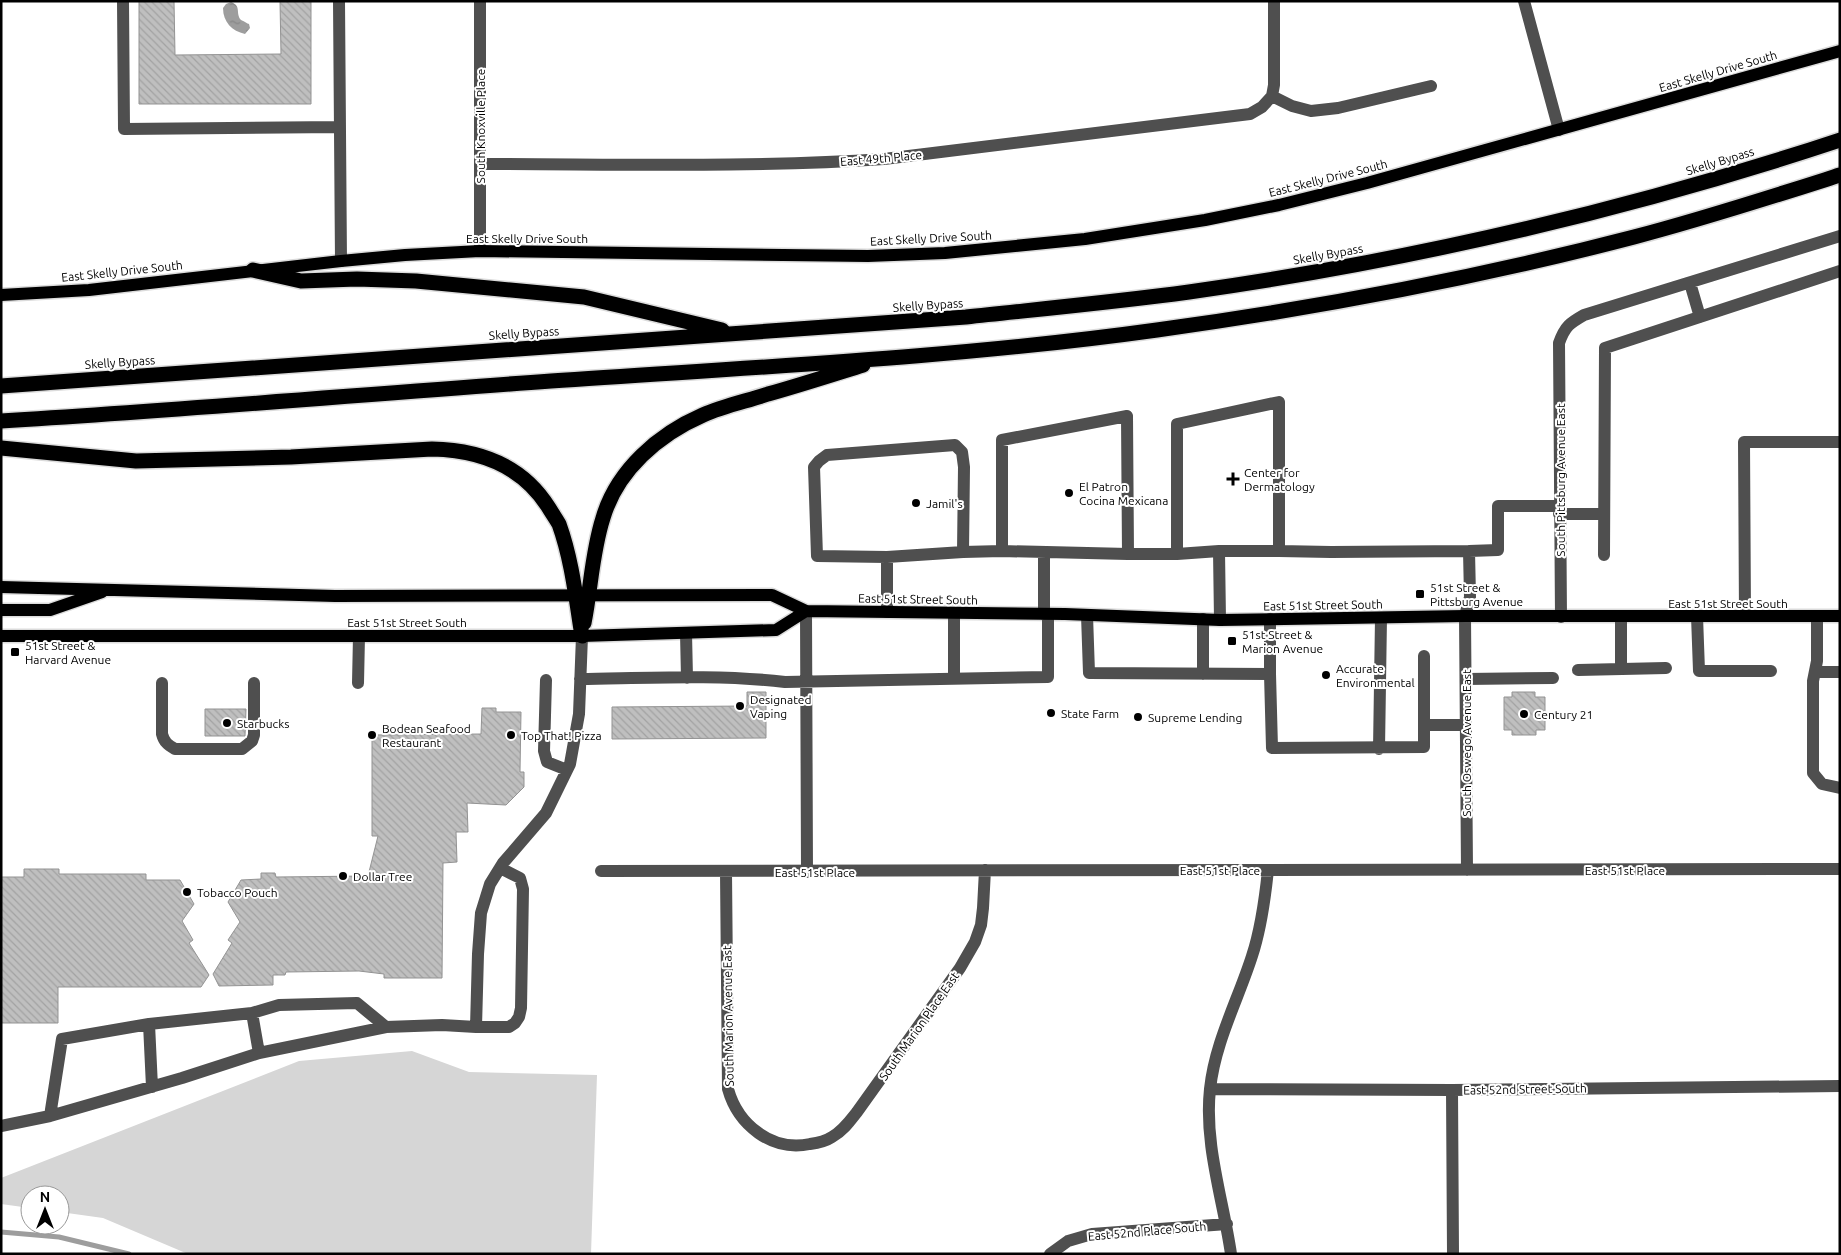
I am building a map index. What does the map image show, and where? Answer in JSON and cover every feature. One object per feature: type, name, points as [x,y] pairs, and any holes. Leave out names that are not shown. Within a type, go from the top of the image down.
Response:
[{"type":"highway","name":"Skelly Bypass","points":[[1,386],[966,317],[1095,304],[1191,291],[1350,265],[1467,242],[1695,185],[1840,140]]},
{"type":"highway","points":[[1,421],[888,358],[1154,331],[1276,313],[1398,291],[1519,264],[1635,237],[1747,205],[1840,175]]},
{"type":"highway","points":[[253,270],[301,281],[416,281],[584,297],[738,334]]},
{"type":"highway","points":[[582,636],[583,595],[603,517],[612,496],[628,470],[652,445],[676,428],[705,414],[888,358]]},
{"type":"highway","points":[[1,448],[136,461],[291,457],[432,449],[456,450],[504,465],[526,480],[545,501],[558,522],[583,595]]},
{"type":"main road","name":"East Skelly Drive South","points":[[1,295],[89,290],[341,260],[480,251],[868,256],[944,253],[1085,240],[1196,222],[1279,205],[1442,163],[1840,52]]},
{"type":"main road","name":"East 51st Street South","points":[[1,587],[335,596],[772,595],[806,611],[1046,614],[1220,620],[1465,616],[1840,616]]},
{"type":"main road","points":[[1,610],[50,610],[109,590]]},
{"type":"main road","name":"East 51st Street South","points":[[1,636],[582,636],[686,633],[776,630],[806,611]]},
{"type":"street","points":[[123,1],[124,129],[340,127]]},
{"type":"street","points":[[339,1],[341,260]]},
{"type":"street","name":"South Knoxville Place","points":[[480,1],[480,251]]},
{"type":"street","points":[[1274,1],[1274,85],[1272,96],[1292,106],[1311,111],[1338,108],[1431,86]]},
{"type":"street","points":[[1524,1],[1559,130]]},
{"type":"street","name":"East 49th Place","points":[[480,164],[765,164],[828,163],[884,159],[1250,114],[1262,107],[1272,96]]},
{"type":"street","points":[[1700,317],[1690,284],[1840,236]]},
{"type":"street","points":[[1604,555],[1604,348],[1840,271]]},
{"type":"street","name":"South Pittsburg Avenue East","points":[[1561,617],[1559,343],[1564,330],[1572,322],[1584,315],[1690,284]]},
{"type":"street","points":[[1177,554],[1177,424],[1279,402],[1279,551]]},
{"type":"street","points":[[1002,551],[1002,440],[1126,416],[1128,554]]},
{"type":"street","points":[[1745,616],[1744,442],[1840,442]]},
{"type":"street","points":[[963,552],[964,467],[962,452],[955,445],[827,455],[814,467],[817,556],[887,557],[1002,551],[1177,554],[1219,551],[1498,550],[1498,506],[1604,514]]},
{"type":"street","points":[[1219,551],[1220,620]]},
{"type":"street","name":"South Oswego Avenue East","points":[[1467,870],[1465,616],[1470,597],[1469,551]]},
{"type":"street","points":[[580,679],[763,679],[785,682],[807,680],[1048,677],[1044,552]]},
{"type":"street","points":[[887,557],[887,612]]},
{"type":"street","points":[[806,611],[808,872]]},
{"type":"street","points":[[954,613],[954,678]]},
{"type":"street","points":[[1087,615],[1088,673],[1270,674]]},
{"type":"street","points":[[1620,616],[1621,669]]},
{"type":"street","points":[[1697,616],[1699,671],[1771,671]]},
{"type":"street","points":[[1817,616],[1817,661],[1813,681],[1812,773],[1822,784],[1840,788]]},
{"type":"street","points":[[1379,748],[1381,618]]},
{"type":"street","points":[[1203,619],[1203,674]]},
{"type":"street","points":[[1270,619],[1272,748],[1424,747],[1424,656]]},
{"type":"street","points":[[686,633],[687,678]]},
{"type":"street","points":[[358,683],[359,636]]},
{"type":"street","points":[[476,1027],[478,954],[482,913],[490,884],[500,868],[546,813],[570,764],[579,714],[582,636]]},
{"type":"street","points":[[1578,670],[1666,668]]},
{"type":"street","points":[[1815,672],[1840,672]]},
{"type":"street","points":[[1466,679],[1553,678]]},
{"type":"street","points":[[546,680],[544,751],[547,762],[567,770]]},
{"type":"street","points":[[162,683],[162,734],[168,746],[175,749],[242,749],[252,741],[254,735],[254,683]]},
{"type":"street","points":[[1424,725],[1466,725]]},
{"type":"street","points":[[1,1126],[50,1116],[259,1053],[386,1027],[442,1025],[509,1027],[519,1017],[521,1008],[523,889],[520,878],[500,868]]},
{"type":"street","name":"East 51st Place","points":[[601,871],[1840,869]]},
{"type":"street","name":"South Marion Place East","points":[[801,1146],[832,1137],[845,1127],[960,968],[976,942],[981,925],[985,870]]},
{"type":"street","points":[[1231,1254],[1209,1131],[1210,1089],[1216,1056],[1225,1027],[1253,956],[1262,915],[1268,870]]},
{"type":"street","name":"South Marion Avenue East","points":[[726,872],[728,1089],[738,1114],[755,1132],[776,1142],[801,1146]]},
{"type":"street","points":[[50,1116],[62,1039],[149,1024],[252,1013],[279,1005],[357,1003],[386,1027]]},
{"type":"street","points":[[252,1013],[259,1053]]},
{"type":"street","points":[[149,1024],[152,1086]]},
{"type":"street","name":"East 52nd Street South","points":[[1210,1089],[1452,1090],[1840,1086]]},
{"type":"street","points":[[1452,1090],[1453,1254]]},
{"type":"street","name":"East 52nd Place South","points":[[1050,1254],[1068,1241],[1092,1234],[1227,1224]]},
{"type":"shaded area","points":[[412,1051],[469,1072],[597,1075],[591,1254],[188,1254],[103,1218],[70,1213],[70,1185],[20,1185],[20,1207],[1,1204],[1,1178],[299,1061]]},
{"type":"water","points":[[231,2],[236,6],[241,20],[249,24],[250,28],[245,34],[232,28],[225,18],[223,8]]},
{"type":"building","points":[[139,1],[174,1],[175,55],[281,54],[280,1],[311,1],[311,104],[139,104]]},
{"type":"building","points":[[747,692],[766,692],[766,738],[612,739],[612,707],[747,706]]},
{"type":"building","name":"Century 21","points":[[1512,692],[1535,692],[1535,697],[1545,697],[1545,730],[1536,730],[1536,735],[1512,735],[1512,730],[1504,730],[1504,697],[1512,697]]},
{"type":"building","points":[[482,708],[496,708],[496,712],[521,712],[520,772],[524,772],[524,787],[506,805],[467,803],[468,832],[456,832],[457,862],[443,863],[442,978],[384,978],[384,974],[359,971],[286,972],[285,975],[273,975],[273,985],[219,986],[213,974],[232,943],[228,940],[240,922],[228,902],[241,880],[261,879],[261,873],[275,873],[276,877],[368,876],[378,836],[372,836],[372,735],[481,734]]},
{"type":"building","name":"Starbucks","points":[[205,709],[246,709],[245,736],[205,736]]},
{"type":"building","points":[[24,869],[59,869],[59,874],[146,874],[146,880],[180,880],[194,904],[182,921],[193,940],[189,943],[209,975],[201,987],[58,987],[58,1023],[1,1023],[1,877],[24,877]]},
{"type":"waterway","points":[[1,1232],[59,1237],[129,1254]]},
{"type":"place","name":"Center for Dermatology","points":[[1233,479]]},
{"type":"place","name":"El Patron Cocina Mexicana","points":[[1069,493]]},
{"type":"place","name":"Jamil's","points":[[916,503]]},
{"type":"place","name":"51st Street & Pittsburg Avenue","points":[[1420,594]]},
{"type":"place","name":"51st Street & Marion Avenue","points":[[1232,641]]},
{"type":"place","name":"51st Street & Harvard Avenue","points":[[15,652]]},
{"type":"place","name":"Accurate Environmental","points":[[1326,675]]},
{"type":"place","name":"Designated Vaping","points":[[740,706]]},
{"type":"place","name":"State Farm","points":[[1051,713]]},
{"type":"place","name":"Century 21","points":[[1524,714]]},
{"type":"place","name":"Supreme Lending","points":[[1138,717]]},
{"type":"place","name":"Starbucks","points":[[227,723]]},
{"type":"place","name":"Bodean Seafood Restaurant","points":[[372,735]]},
{"type":"place","name":"Top That! Pizza","points":[[511,735]]},
{"type":"place","name":"Dollar Tree","points":[[343,876]]},
{"type":"place","name":"Tobacco Pouch","points":[[187,892]]}]
